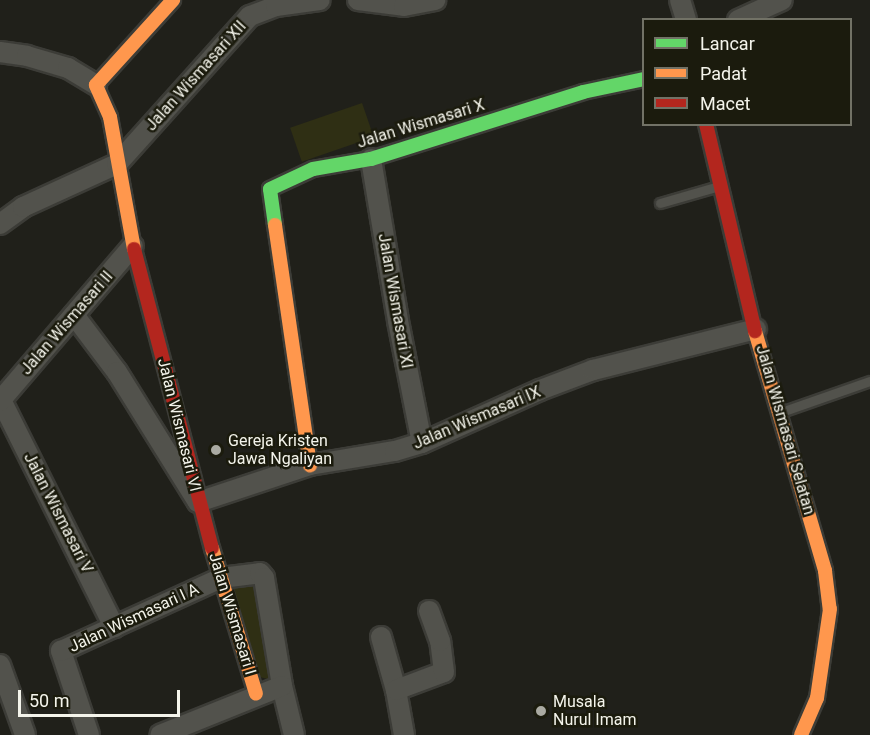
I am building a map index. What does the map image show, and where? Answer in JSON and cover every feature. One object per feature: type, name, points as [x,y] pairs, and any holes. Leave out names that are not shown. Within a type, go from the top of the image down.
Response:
[{"type":"street","points":[[0,52],[27,56],[68,68],[96,85],[173,0]]},
{"type":"street","name":"Jalan Wismasari XII","points":[[117,164],[250,16],[276,6],[320,0]]},
{"type":"street","points":[[358,0],[404,6],[435,0]]},
{"type":"street","points":[[680,0],[685,18]]},
{"type":"street","points":[[742,18],[782,0]]},
{"type":"street","name":"Jalan Wismasari X","points":[[310,465],[270,189],[313,169],[371,159],[583,92],[642,79]]},
{"type":"street","name":"Jalan Wismasari VI","points":[[96,85],[110,117],[133,246],[198,502]]},
{"type":"street","name":"Jalan Wismasari Selatan","points":[[706,126],[778,413],[818,540],[830,609],[817,698],[801,735]]},
{"type":"street","name":"Jalan Wismasari XI","points":[[371,159],[398,321],[422,443]]},
{"type":"street","points":[[0,224],[30,203],[117,164]]},
{"type":"street","name":"Jalan Wismasari II","points":[[0,401],[133,246]]},
{"type":"street","name":"Jalan Wismasari VI","points":[[74,315],[117,372],[198,502]]},
{"type":"street","name":"Jalan Wismasari IX","points":[[198,502],[310,465],[395,451],[422,443],[540,390],[593,370],[756,329]]},
{"type":"street","name":"Jalan Wismasari V","points":[[0,401],[114,627]]},
{"type":"street","name":"Jalan Wismasari I","points":[[160,735],[256,694],[198,502]]},
{"type":"street","name":"Jalan Wismasari I A","points":[[89,735],[62,651],[221,578],[257,572],[264,578],[282,686]]},
{"type":"street","points":[[396,690],[444,672],[440,641],[429,611]]},
{"type":"street","points":[[381,637],[396,690],[404,735]]},
{"type":"street","points":[[0,665],[25,735]]},
{"type":"street","points":[[256,694],[282,686],[294,735]]},
{"type":"lane","points":[[660,203],[721,185]]},
{"type":"lane","points":[[778,413],[870,381]]},
{"type":"shaded area","points":[[362,103],[374,137],[302,162],[290,128]]},
{"type":"shaded area","points":[[242,579],[258,586],[276,669],[268,679],[255,676],[232,591]]},
{"type":"traffic: fast","points":[[275,225],[270,189],[313,169],[371,159],[583,92],[642,79]]},
{"type":"traffic: slow","points":[[134,249],[110,117],[96,85],[173,0]]},
{"type":"traffic: slow","points":[[275,225],[310,465]]},
{"type":"traffic: slow","points":[[755,331],[825,571],[830,609],[817,698],[801,735]]},
{"type":"traffic: slow","points":[[212,548],[256,694]]},
{"type":"traffic: jam","points":[[706,126],[755,331]]},
{"type":"traffic: jam","points":[[134,249],[212,548]]},
{"type":"place","name":"Gereja Kristen Jawa Ngaliyan","points":[[216,450]]},
{"type":"place","name":"Musala Nurul Imam","points":[[541,711]]}]
